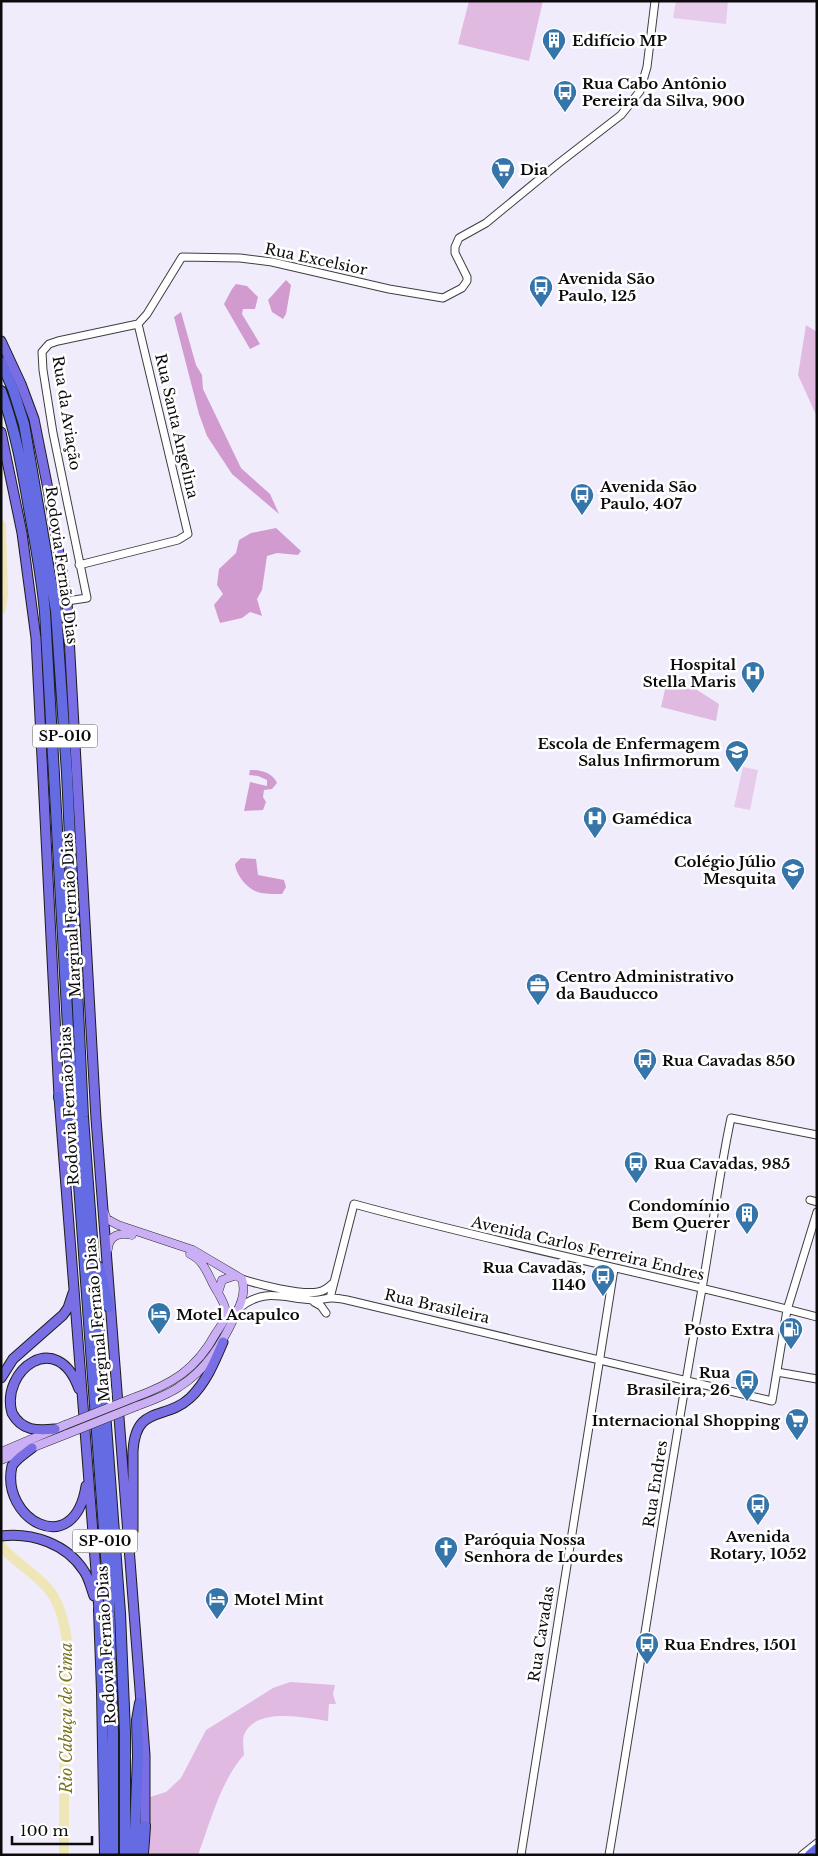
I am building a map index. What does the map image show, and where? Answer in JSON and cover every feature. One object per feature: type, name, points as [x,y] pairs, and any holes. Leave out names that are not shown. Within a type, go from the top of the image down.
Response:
[{"type":"highway","name":"Marginal Fernão Dias","points":[[1,341],[19,378],[34,419],[67,601],[102,1204],[145,1755],[144,1826]]},
{"type":"highway","name":"Rodovia Fernão Dias","points":[[1,362],[13,389],[24,424],[56,611],[67,773],[83,1117],[120,1613],[125,1732],[125,1855]]},
{"type":"highway","name":"Rodovia Fernão Dias","points":[[1,391],[13,425],[24,478],[46,612],[76,1138],[109,1598],[114,1855]]},
{"type":"highway","name":"Marginal Fernão Dias","points":[[1,432],[22,533],[34,615],[59,1097],[99,1610]]},
{"type":"highway","points":[[59,1097],[76,1138]]},
{"type":"highway","points":[[92,1237],[109,1307]]},
{"type":"highway","points":[[1,1378],[13,1359],[63,1315],[71,1302],[74,1285]]},
{"type":"highway","points":[[130,1554],[133,1547],[133,1451],[138,1429],[148,1418],[183,1404],[196,1392],[214,1364],[223,1342]]},
{"type":"highway","points":[[55,1430],[32,1430],[14,1417],[10,1410],[7,1394],[10,1380],[16,1371],[22,1365],[32,1360],[53,1359],[71,1372],[83,1401]]},
{"type":"highway","points":[[32,1448],[8,1472],[5,1491],[10,1508],[28,1524],[44,1527],[54,1526],[68,1520],[79,1508],[84,1497],[88,1468]]},
{"type":"highway","points":[[5,1536],[25,1536],[43,1540],[74,1559],[84,1571],[99,1610],[105,1855]]},
{"type":"highway","points":[[134,1855],[138,1756],[137,1720],[140,1703]]},
{"type":"highway","points":[[143,1855],[144,1826]]},
{"type":"highway","points":[[810,1855],[817,1849]]},
{"type":"main road","points":[[1,1460],[178,1388],[192,1377],[223,1342],[238,1309],[244,1290],[242,1279],[193,1250],[111,1222],[107,1219],[102,1204]]},
{"type":"main road","points":[[1,1452],[171,1382],[200,1358],[225,1318],[225,1309],[204,1266],[196,1257],[189,1253],[131,1234],[119,1234],[111,1239],[108,1246],[106,1263]]},
{"type":"main road","points":[[218,1292],[222,1280],[234,1276]]},
{"type":"street","name":"Rua Excelsior","points":[[138,324],[147,314],[182,257],[232,257],[272,262],[389,289],[443,298],[462,288],[467,281],[467,274],[455,253],[457,242],[463,234],[486,223],[559,163],[611,124],[640,91],[650,54],[655,1]]},
{"type":"street","name":"Rua Santa Angelina","points":[[79,565],[178,540],[188,534],[138,324]]},
{"type":"street","name":"Rua da Aviação","points":[[67,601],[87,598],[52,424],[42,352],[49,344],[58,341],[138,324]]},
{"type":"street","name":"Rua Endres","points":[[609,1855],[702,1289],[717,1186],[731,1118],[817,1135]]},
{"type":"street","name":"Avenida Carlos Ferreira Endres","points":[[332,1284],[354,1204],[437,1227],[817,1317]]},
{"type":"street","points":[[817,1212],[808,1236],[787,1310],[777,1372],[817,1379]]},
{"type":"street","name":"Rua Cavadas","points":[[521,1855],[598,1360],[614,1269]]},
{"type":"street","points":[[242,1279],[271,1287],[311,1292],[324,1290],[332,1284]]},
{"type":"street","points":[[330,1298],[332,1284]]},
{"type":"street","name":"Rua Brasileira","points":[[238,1309],[261,1296],[276,1295],[311,1300],[330,1298],[347,1300],[772,1401],[777,1372]]},
{"type":"street","points":[[311,1300],[321,1306],[326,1313]]},
{"type":"street","points":[[802,1855],[817,1843]]},
{"type":"shaded area","points":[[469,1],[543,1],[529,61],[458,44]]},
{"type":"shaded area","points":[[676,1],[728,1],[726,24],[673,18]]},
{"type":"shaded area","points":[[286,280],[291,285],[286,314],[283,319],[272,312],[268,300]]},
{"type":"shaded area","points":[[236,284],[247,286],[258,297],[255,309],[243,309],[242,314],[260,344],[250,349],[224,304]]},
{"type":"shaded area","points":[[181,312],[196,365],[202,375],[203,389],[241,468],[270,494],[279,514],[232,474],[207,436],[199,414],[174,317]]},
{"type":"shaded area","points":[[806,325],[817,332],[817,417],[798,375]]},
{"type":"shaded area","points":[[276,528],[301,551],[298,555],[277,553],[267,556],[262,590],[257,599],[262,616],[250,612],[242,618],[220,623],[214,605],[223,594],[217,585],[219,569],[236,553],[239,540],[251,533]]},
{"type":"shaded area","points":[[669,672],[719,704],[716,721],[661,707]]},
{"type":"shaded area","points":[[743,767],[758,770],[750,810],[734,807]]},
{"type":"shaded area","points":[[250,770],[269,774],[277,783],[272,789],[264,790],[263,797],[266,802],[263,810],[244,811],[250,782],[267,786],[267,780],[249,775]]},
{"type":"shaded area","points":[[241,858],[256,859],[258,875],[284,880],[286,887],[282,894],[256,892],[248,886],[236,869],[235,864]]},
{"type":"shaded area","points":[[290,1682],[335,1685],[333,1694],[336,1704],[329,1704],[328,1721],[282,1716],[259,1720],[250,1726],[243,1737],[244,1755],[236,1765],[223,1789],[198,1855],[150,1855],[150,1797],[166,1792],[181,1778],[206,1730],[273,1688]]},
{"type":"waterway","name":"Rio Cabuçu de Cima","points":[[1,525],[3,594],[1,609]]},
{"type":"waterway","name":"Rio Cabuçu de Cima","points":[[1,1546],[50,1591],[62,1615],[65,1629],[67,1642],[64,1855]]},
{"type":"place","name":"Edifício MP","points":[[554,61]]},
{"type":"place","name":"Rua Cabo Antônio Pereira da Silva, 900","points":[[565,113]]},
{"type":"place","name":"Dia","points":[[503,190]]},
{"type":"place","name":"Avenida São Paulo, 125","points":[[541,308]]},
{"type":"place","name":"Avenida São Paulo, 407","points":[[582,516]]},
{"type":"place","name":"Hospital Stella Maris","points":[[753,694]]},
{"type":"place","name":"Escola de Enfermagem Salus Infirmorum","points":[[737,773]]},
{"type":"place","name":"Gamédica","points":[[595,839]]},
{"type":"place","name":"Colégio Júlio Mesquita","points":[[793,891]]},
{"type":"place","name":"Centro Administrativo da Bauducco","points":[[538,1006]]},
{"type":"place","name":"Rua Cavadas 850","points":[[645,1081]]},
{"type":"place","name":"Rua Cavadas, 985","points":[[636,1184]]},
{"type":"place","name":"Condomínio Bem Querer","points":[[747,1235]]},
{"type":"place","name":"Rua Cavadas, 1140","points":[[603,1297]]},
{"type":"place","name":"Motel Acapulco","points":[[159,1335]]},
{"type":"place","name":"Posto Extra","points":[[791,1350]]},
{"type":"place","name":"Rua Brasileira, 26","points":[[747,1402]]},
{"type":"place","name":"Internacional Shopping","points":[[797,1441]]},
{"type":"place","name":"Avenida Rotary, 1052","points":[[758,1526]]},
{"type":"place","name":"Paróquia Nossa Senhora de Lourdes","points":[[446,1569]]},
{"type":"place","name":"Motel Mint","points":[[217,1620]]},
{"type":"place","name":"Rua Endres, 1501","points":[[647,1665]]}]
